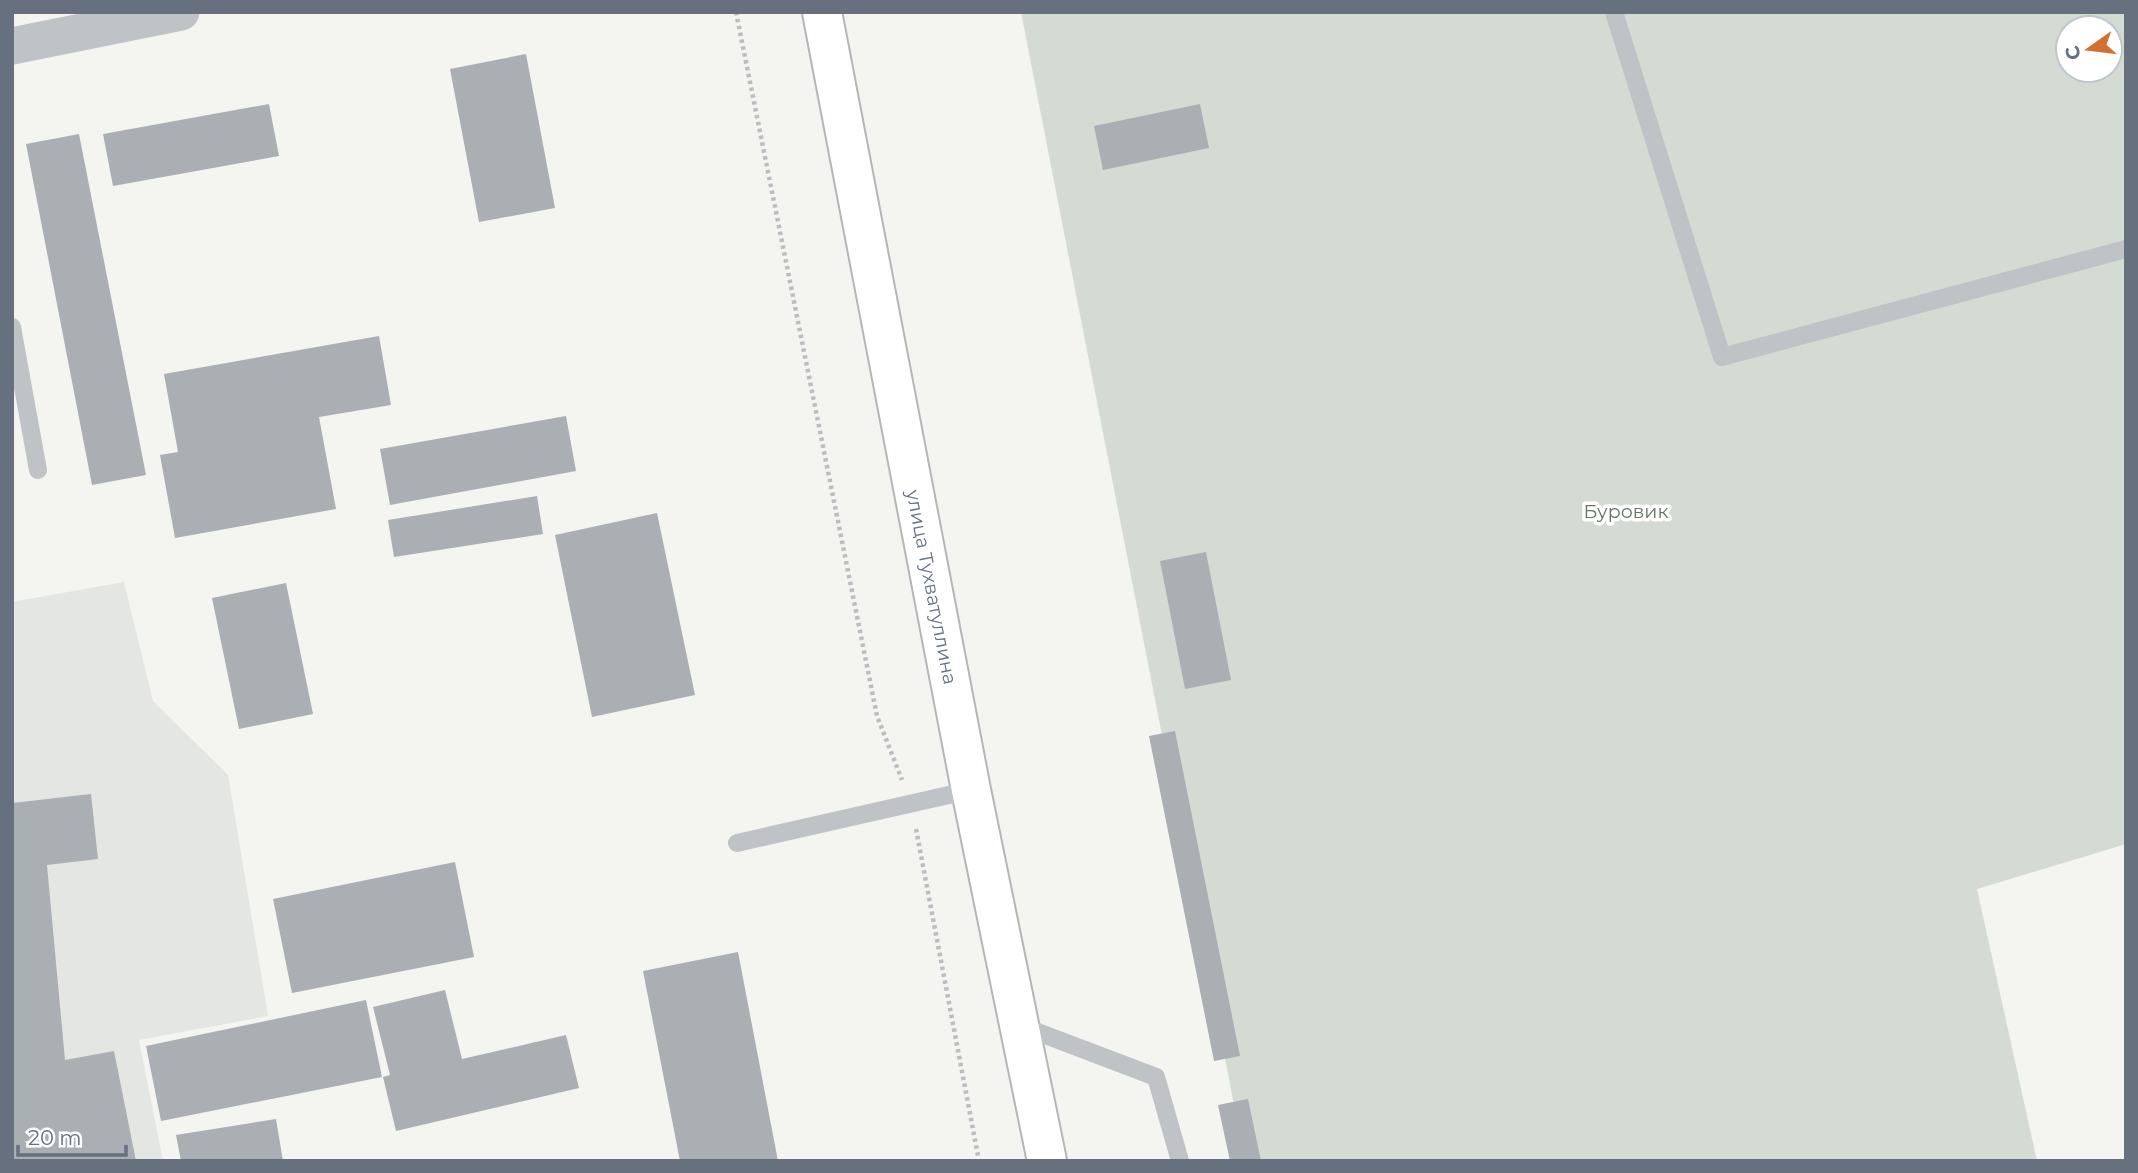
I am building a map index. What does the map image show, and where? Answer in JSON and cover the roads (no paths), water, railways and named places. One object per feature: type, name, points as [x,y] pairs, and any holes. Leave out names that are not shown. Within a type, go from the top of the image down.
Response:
[{"type":"main road","name":"улица Тухватуллина","points":[[822,12],[971,790],[1047,1161]]},
{"type":"street","points":[[12,46],[181,12]]},
{"type":"lane","points":[[1614,12],[1722,357],[2126,249]]},
{"type":"lane","points":[[12,327],[38,470]]},
{"type":"lane","points":[[737,842],[971,790]]},
{"type":"lane","points":[[1019,1025],[1156,1077],[1180,1161]]},
{"type":"park label","name":"Буровик","points":[[1626,511]]}]
